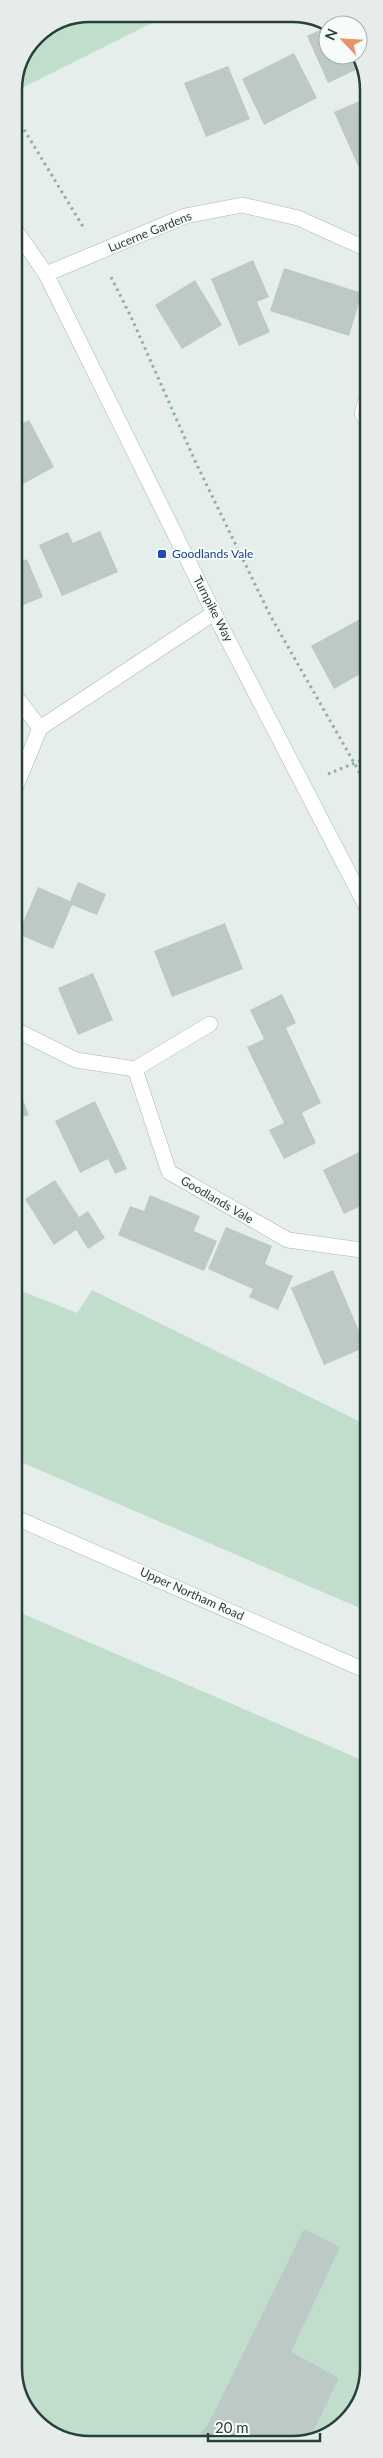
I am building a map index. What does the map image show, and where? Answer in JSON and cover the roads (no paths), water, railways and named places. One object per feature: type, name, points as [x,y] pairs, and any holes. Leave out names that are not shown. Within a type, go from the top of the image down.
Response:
[{"type":"street","name":"Lucerne Gardens","points":[[46,274],[185,216],[242,205],[298,218],[360,246]]},
{"type":"street","name":"Turnpike Way","points":[[22,240],[46,274],[214,613],[360,895]]},
{"type":"street","points":[[22,771],[40,728],[214,613]]},
{"type":"street","points":[[22,705],[40,728]]},
{"type":"street","points":[[22,1033],[76,1060],[135,1069],[210,1024]]},
{"type":"street","name":"Goodlands Vale","points":[[135,1069],[169,1172],[288,1240],[360,1250]]},
{"type":"street","name":"Upper Northam Road","points":[[23,1521],[360,1668]]},
{"type":"place","name":"Goodlands Vale","points":[[162,554]]}]
